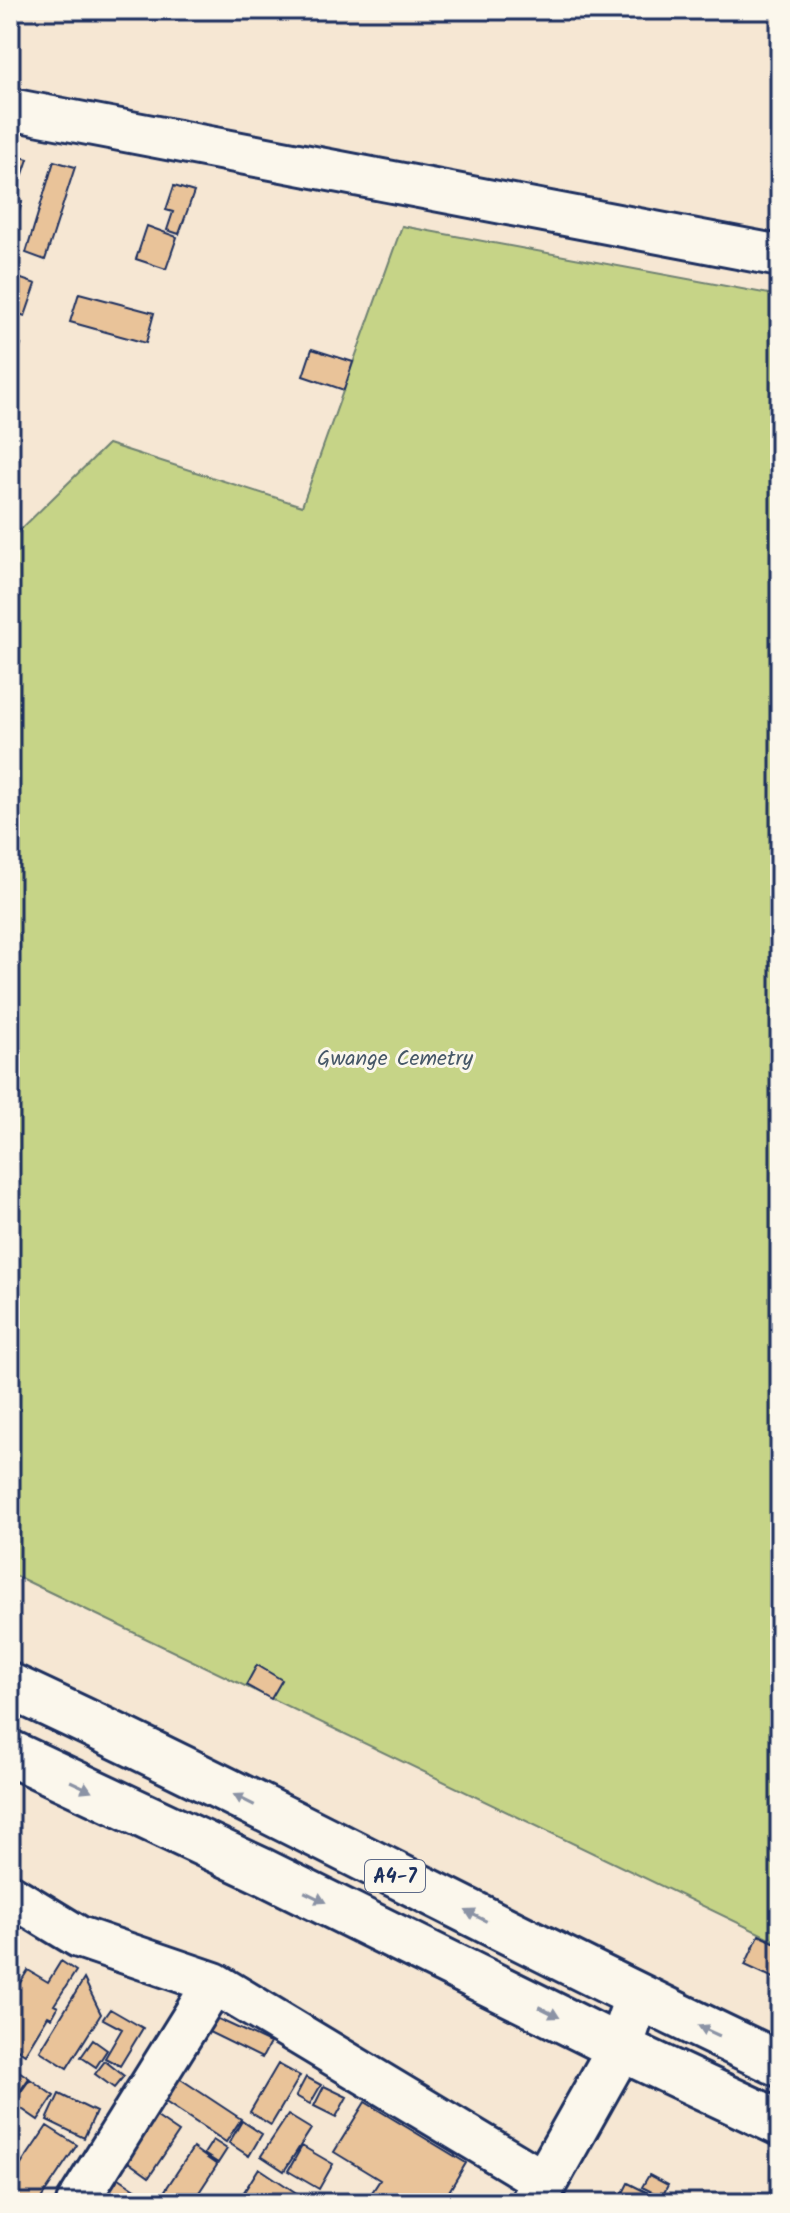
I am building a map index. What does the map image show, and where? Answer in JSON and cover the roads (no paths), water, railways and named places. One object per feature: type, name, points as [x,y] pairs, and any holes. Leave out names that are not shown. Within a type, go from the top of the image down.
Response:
[{"type":"main road","name":"A4-7","points":[[10,1686],[116,1735],[637,1997],[780,2064]]},
{"type":"main road","name":"A4-7","points":[[10,1753],[262,1871],[620,2048],[780,2123]]},
{"type":"main road","points":[[539,2193],[620,2048],[637,1997]]},
{"type":"street","points":[[10,109],[780,255]]},
{"type":"street","points":[[15,1908],[79,1937],[214,1983],[539,2193]]},
{"type":"street","points":[[77,2203],[214,1983]]},
{"type":"park label","name":"Gwange Cemetry","points":[[395,1057]]}]
